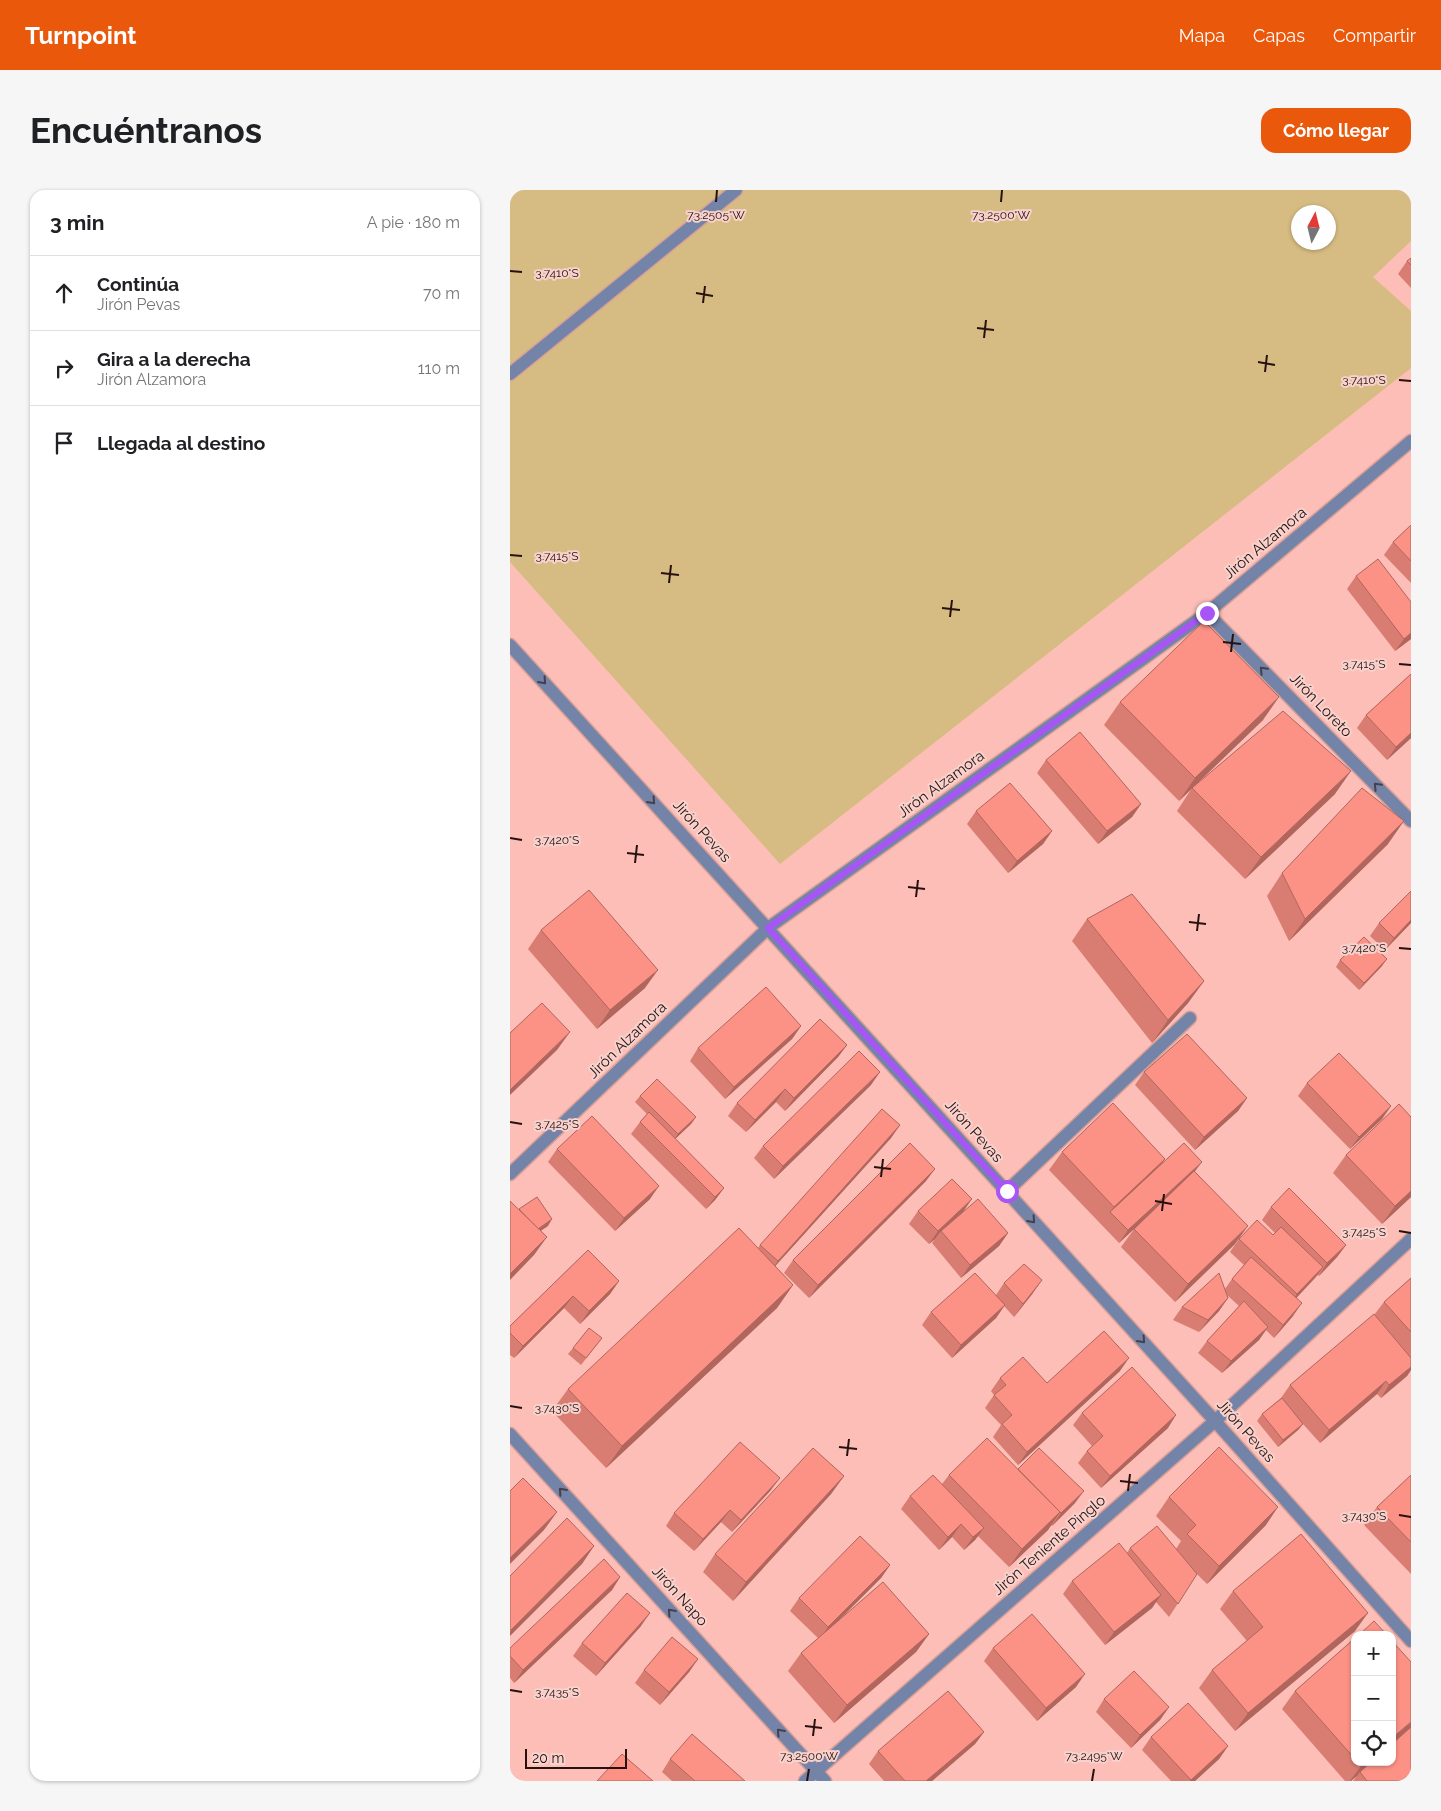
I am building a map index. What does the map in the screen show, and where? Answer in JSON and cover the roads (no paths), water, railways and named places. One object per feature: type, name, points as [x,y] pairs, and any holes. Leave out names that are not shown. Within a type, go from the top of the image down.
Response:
[{"type":"street","points":[[510,374],[736,190]]},
{"type":"street","name":"Jirón Alzamora","points":[[510,1174],[768,928],[1207,613],[1411,442]]},
{"type":"street","name":"Jirón Loreto","points":[[1207,613],[1411,821]]},
{"type":"street","name":"Jirón Pevas","points":[[510,646],[1007,1191],[1411,1641]]},
{"type":"street","points":[[1007,1191],[1190,1018]]},
{"type":"street","name":"Jirón Teniente Pinglo","points":[[804,1781],[1215,1421],[1411,1239]]},
{"type":"street","name":"Jirón Napo","points":[[510,1434],[825,1781]]}]
